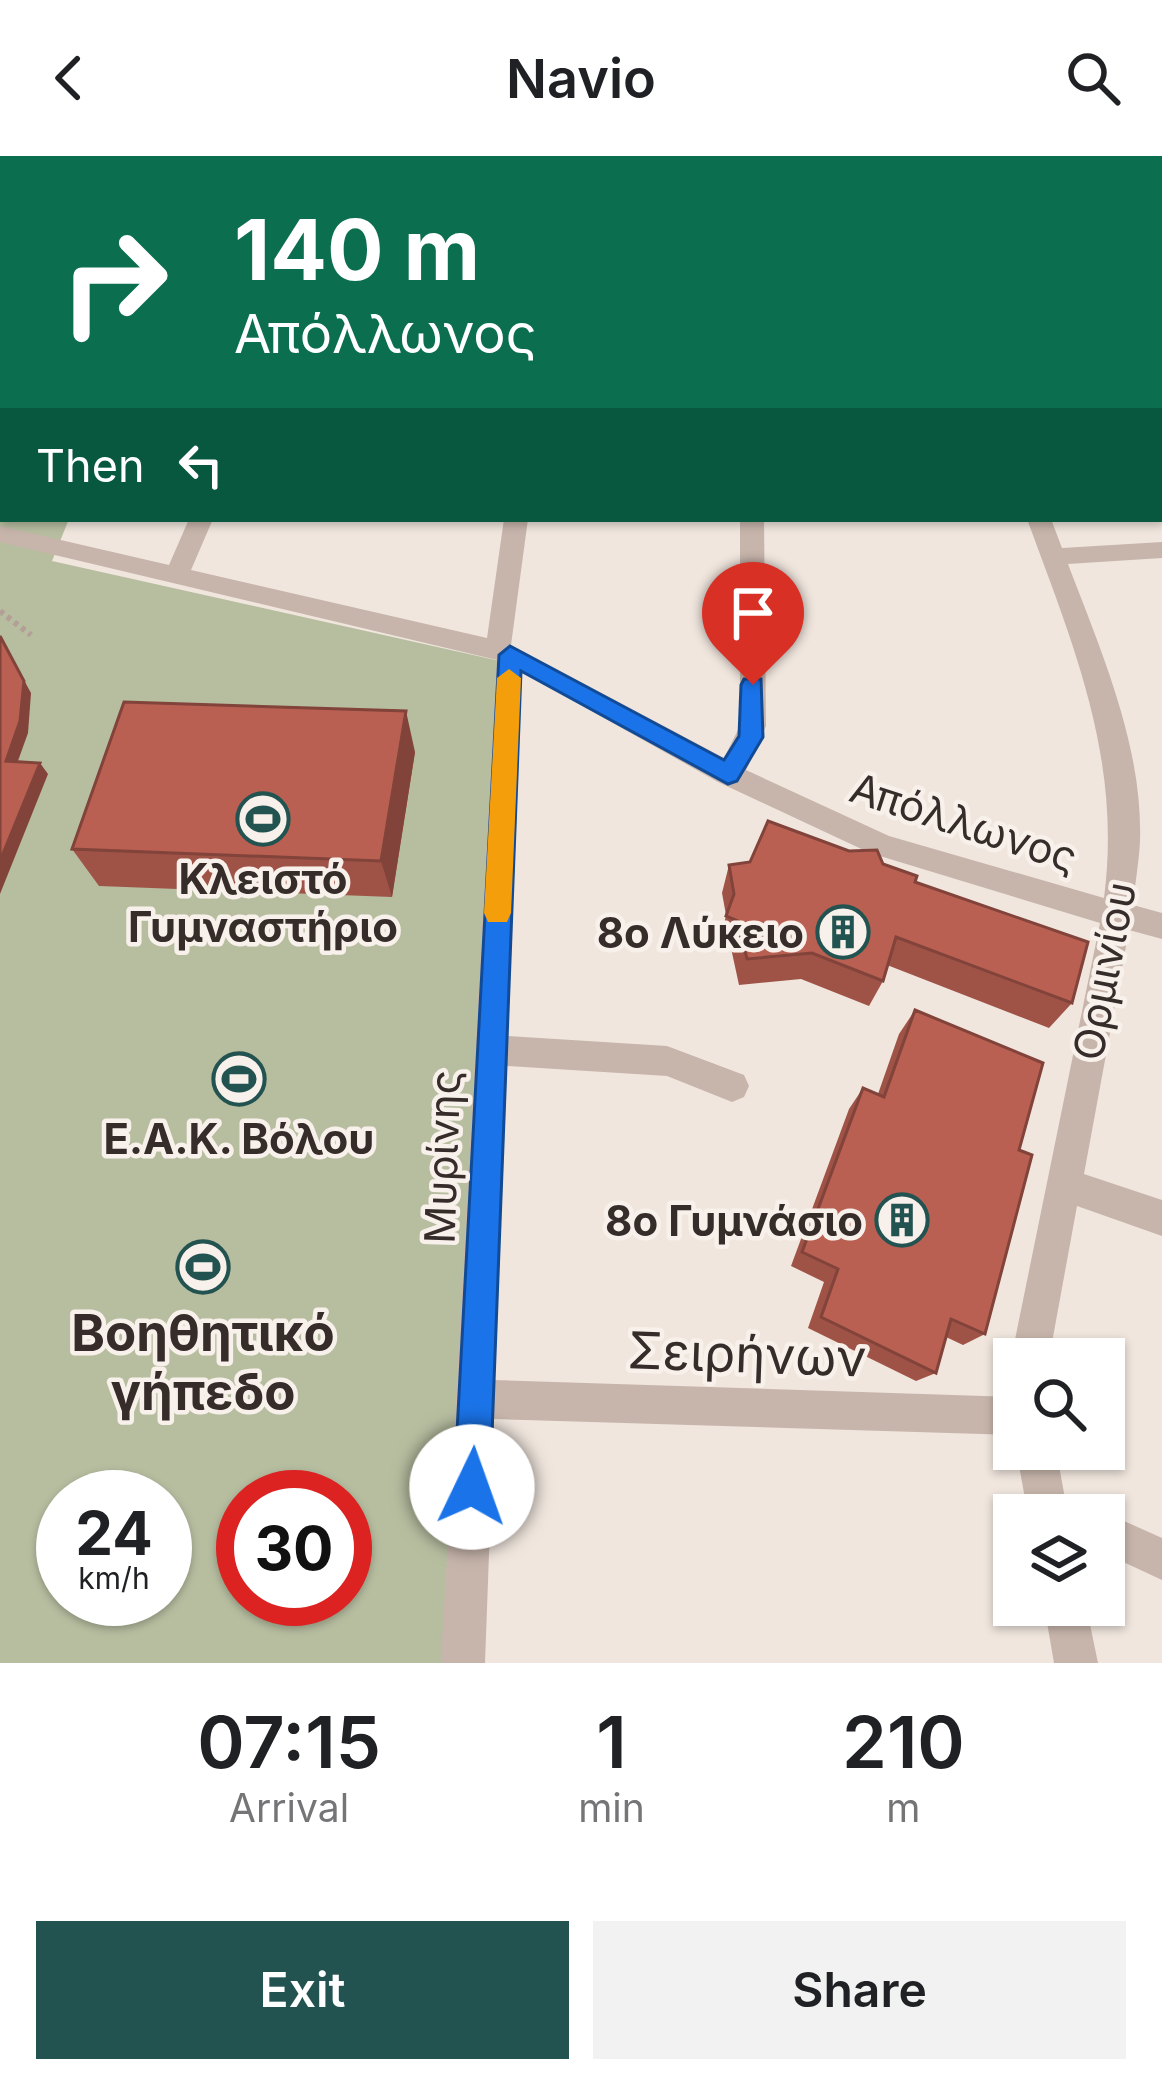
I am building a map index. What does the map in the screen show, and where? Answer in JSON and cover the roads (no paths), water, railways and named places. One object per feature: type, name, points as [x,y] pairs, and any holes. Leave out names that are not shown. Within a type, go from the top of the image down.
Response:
[{"type":"street","points":[[65,549],[76,522]]},
{"type":"street","points":[[178,572],[199,522]]},
{"type":"street","name":"Μυρίνης","points":[[463,1663],[504,652],[516,522]]},
{"type":"street","points":[[728,774],[753,726],[752,522]]},
{"type":"street","name":"Ορμινίου","points":[[1034,1338],[1118,914],[1126,838],[1118,763],[1098,676],[1040,522]]},
{"type":"street","name":"Απόλλωνος","points":[[0,534],[504,652],[823,820],[935,865],[1162,926]]},
{"type":"street","points":[[1054,557],[1162,550]]},
{"type":"street","points":[[491,1050],[667,1061],[732,1087]]},
{"type":"street","points":[[1063,1184],[1162,1218]]},
{"type":"street","name":"Σειρήνων","points":[[477,1400],[993,1415]]},
{"type":"street","points":[[1125,1542],[1162,1559]]},
{"type":"street","points":[[1069,1626],[1076,1663]]},
{"type":"place","name":"Κλειστό Γυμναστήριο","points":[[263,819]]},
{"type":"place","name":"8ο Λύκειο","points":[[843,932]]},
{"type":"place","name":"Ε.Α.Κ. Βόλου","points":[[239,1079]]},
{"type":"place","name":"8ο Γυμνάσιο","points":[[902,1220]]},
{"type":"place","name":"Βοηθητικό γήπεδο","points":[[203,1267]]}]
